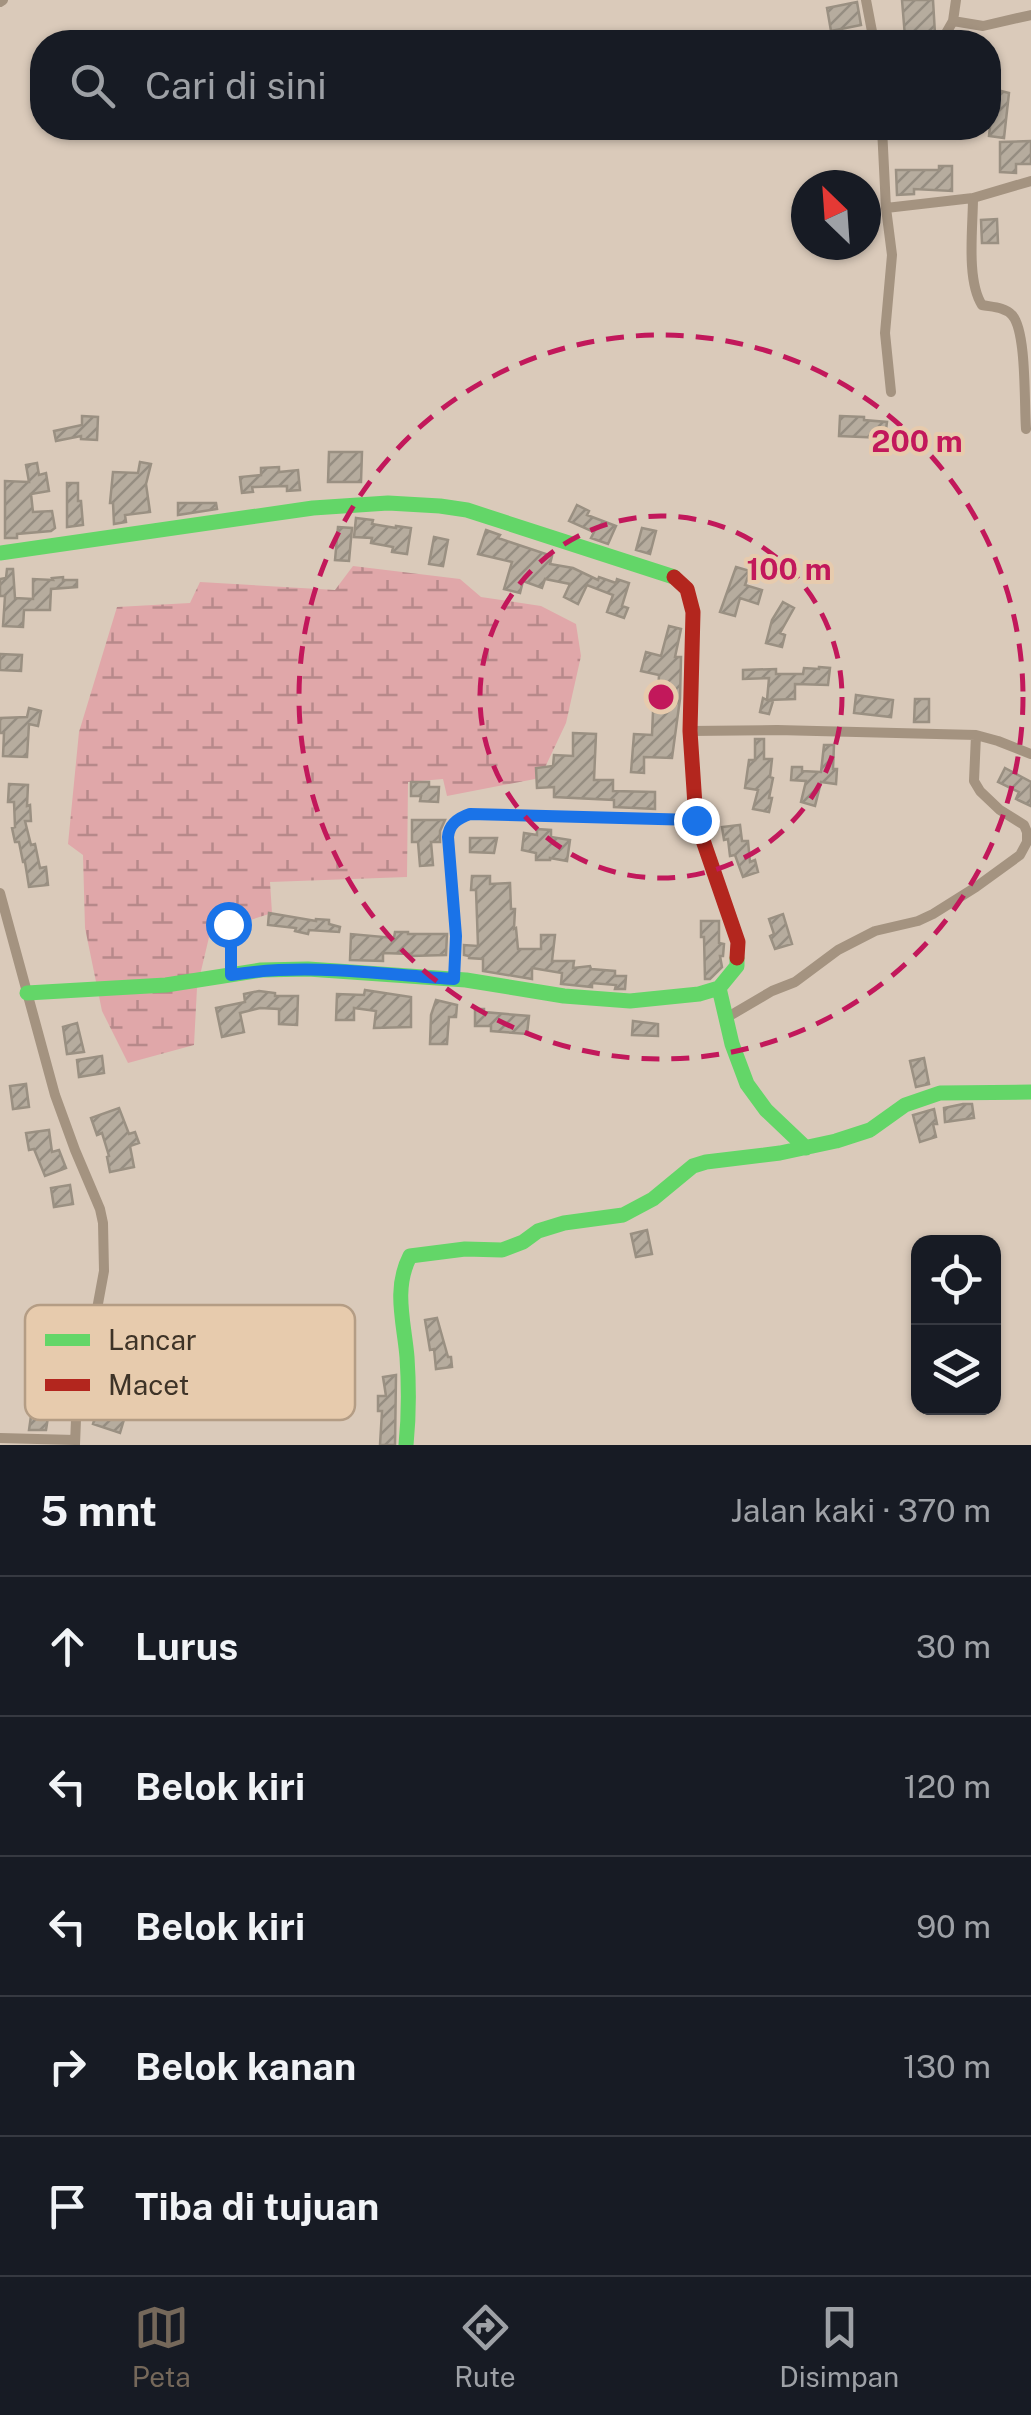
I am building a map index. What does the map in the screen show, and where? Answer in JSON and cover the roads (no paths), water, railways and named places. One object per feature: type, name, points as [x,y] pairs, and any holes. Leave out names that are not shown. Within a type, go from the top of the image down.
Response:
[{"type":"street","points":[[866,0],[872,30]]},
{"type":"street","points":[[948,30],[956,0]]},
{"type":"street","points":[[953,20],[983,26],[1031,16]]},
{"type":"street","points":[[883,140],[892,255],[886,333],[891,392]]},
{"type":"street","points":[[886,208],[972,198],[1031,181]]},
{"type":"street","points":[[972,198],[976,296],[982,305],[1003,309],[1017,323],[1026,429]]},
{"type":"street","points":[[0,553],[205,522],[388,501],[467,510],[674,577],[691,598],[690,731],[696,820],[738,942],[738,966],[719,988],[686,996],[630,1000],[564,996],[454,979],[308,969],[260,970],[166,985],[26,993]]},
{"type":"street","points":[[690,731],[976,735],[1031,754]]},
{"type":"street","points":[[726,1018],[795,982],[838,950],[875,931],[933,914],[1020,855],[1027,842],[1024,825],[1000,810],[974,781],[976,735]]},
{"type":"street","points":[[454,979],[456,936],[448,830],[458,819],[470,814],[696,820]]},
{"type":"street","points":[[0,893],[55,1096],[103,1223],[104,1271],[98,1305]]},
{"type":"street","points":[[220,916],[228,924],[231,939],[231,975]]},
{"type":"street","points":[[719,988],[730,1038],[747,1082],[755,1096],[806,1148]]},
{"type":"street","points":[[406,1445],[407,1361],[400,1302],[404,1265],[410,1256],[465,1249],[502,1250],[538,1231],[564,1223],[623,1216],[652,1200],[682,1173],[706,1162],[806,1148],[859,1134],[905,1105],[940,1093],[1031,1092]]},
{"type":"street","points":[[0,1438],[75,1442]]}]
